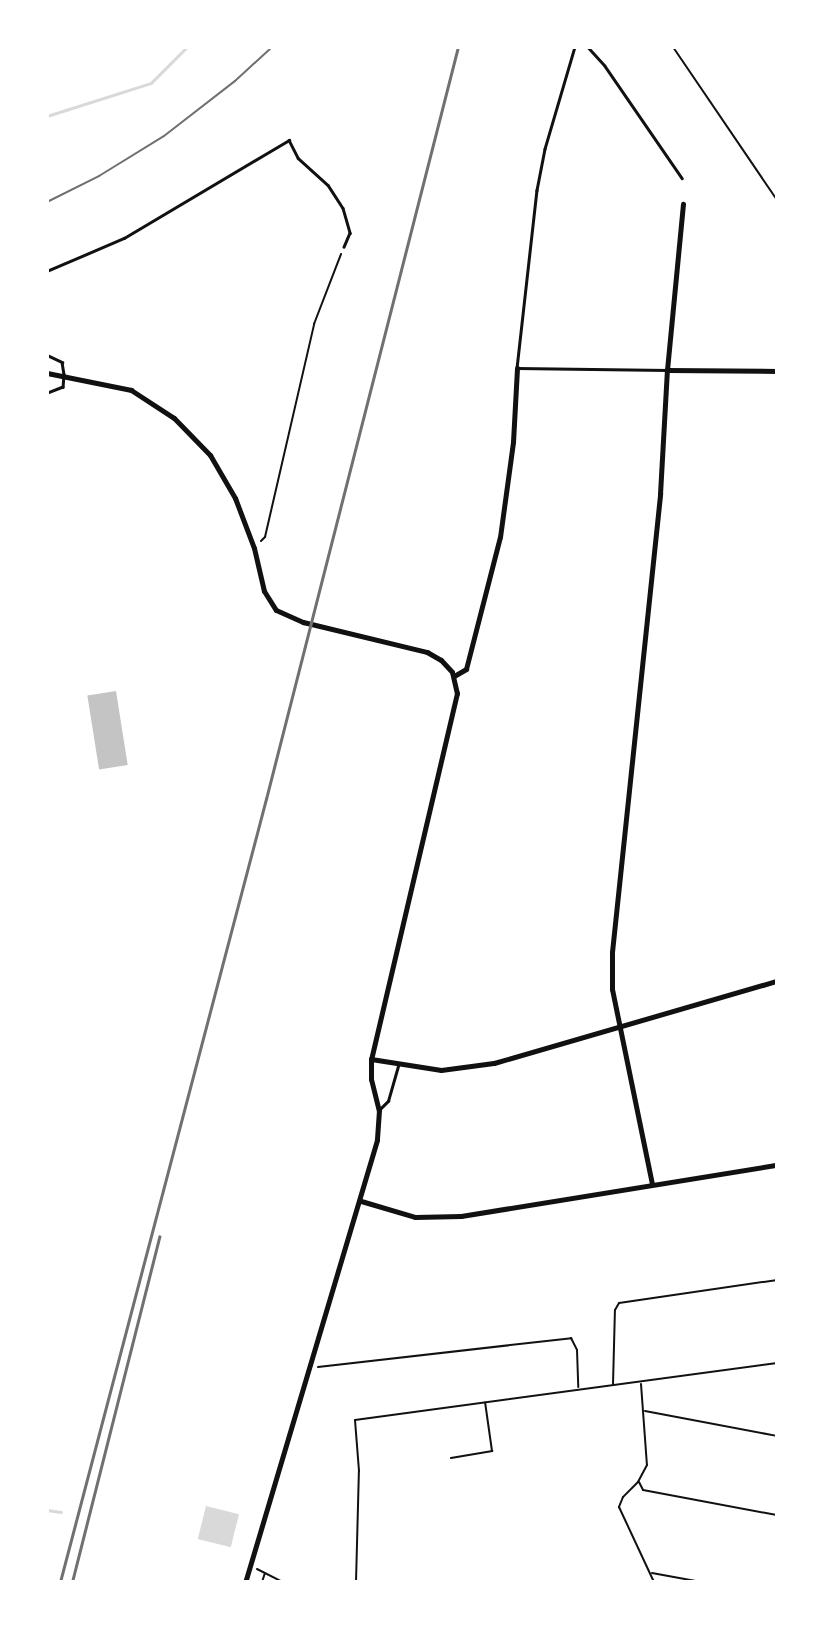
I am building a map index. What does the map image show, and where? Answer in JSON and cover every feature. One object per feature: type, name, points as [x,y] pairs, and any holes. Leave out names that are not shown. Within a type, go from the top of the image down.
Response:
[{"type":"street","points":[[652,1184],[612,989],[612,952],[660,494],[667,370],[683,204]]},
{"type":"street","points":[[454,676],[466,669],[500,537],[513,442],[517,368]]},
{"type":"street","points":[[667,370],[777,371]]},
{"type":"street","points":[[47,373],[64,374],[131,390],[174,418],[210,454],[236,498],[254,548],[264,591],[276,610],[303,622],[427,652],[441,660],[454,676],[457,693],[371,1059],[371,1079],[379,1110],[377,1140],[361,1201],[245,1582]]},
{"type":"street","points":[[371,1059],[441,1070],[494,1063],[777,981]]},
{"type":"street","points":[[361,1201],[415,1217],[461,1216],[777,1165]]},
{"type":"lane","points":[[575,47],[545,149],[537,190],[517,368],[667,370]]},
{"type":"lane","points":[[588,47],[605,66],[682,178]]},
{"type":"lane","points":[[47,271],[124,238],[289,139],[298,158],[328,185],[343,208],[350,233],[344,247]]},
{"type":"lane","points":[[47,355],[62,362],[64,374],[63,387],[47,393]]},
{"type":"lane","points":[[379,1110],[388,1101],[398,1063]]},
{"type":"path","points":[[673,47],[777,200]]},
{"type":"path","points":[[254,548],[265,537],[314,324],[344,247]]},
{"type":"path","points":[[613,1385],[615,1310],[619,1303],[777,1280]]},
{"type":"path","points":[[310,1368],[572,1338],[578,1350],[578,1389]]},
{"type":"path","points":[[356,1582],[359,1471],[355,1420],[777,1363]]},
{"type":"path","points":[[640,1381],[647,1465],[638,1482],[623,1497],[620,1507],[654,1582]]},
{"type":"path","points":[[451,1458],[492,1451],[485,1401]]},
{"type":"path","points":[[644,1411],[777,1436]]},
{"type":"path","points":[[638,1482],[643,1490],[777,1515]]},
{"type":"path","points":[[250,1566],[282,1582]]},
{"type":"path","points":[[262,1582],[265,1573]]},
{"type":"path","points":[[651,1573],[701,1582]]},
{"type":"shaded area","points":[[206,1506],[239,1514],[231,1547],[198,1539]]},
{"type":"building","points":[[116,691],[128,765],[99,770],[87,696]]},
{"type":"waterway","points":[[47,116],[151,83],[187,47]]},
{"type":"waterway","points":[[47,1510],[61,1512]]},
{"type":"tram line","points":[[47,202],[99,176],[164,136],[235,81],[272,47]]},
{"type":"railway","points":[[60,1582],[266,799],[458,47]]},
{"type":"railway","points":[[72,1582],[159,1237]]}]
